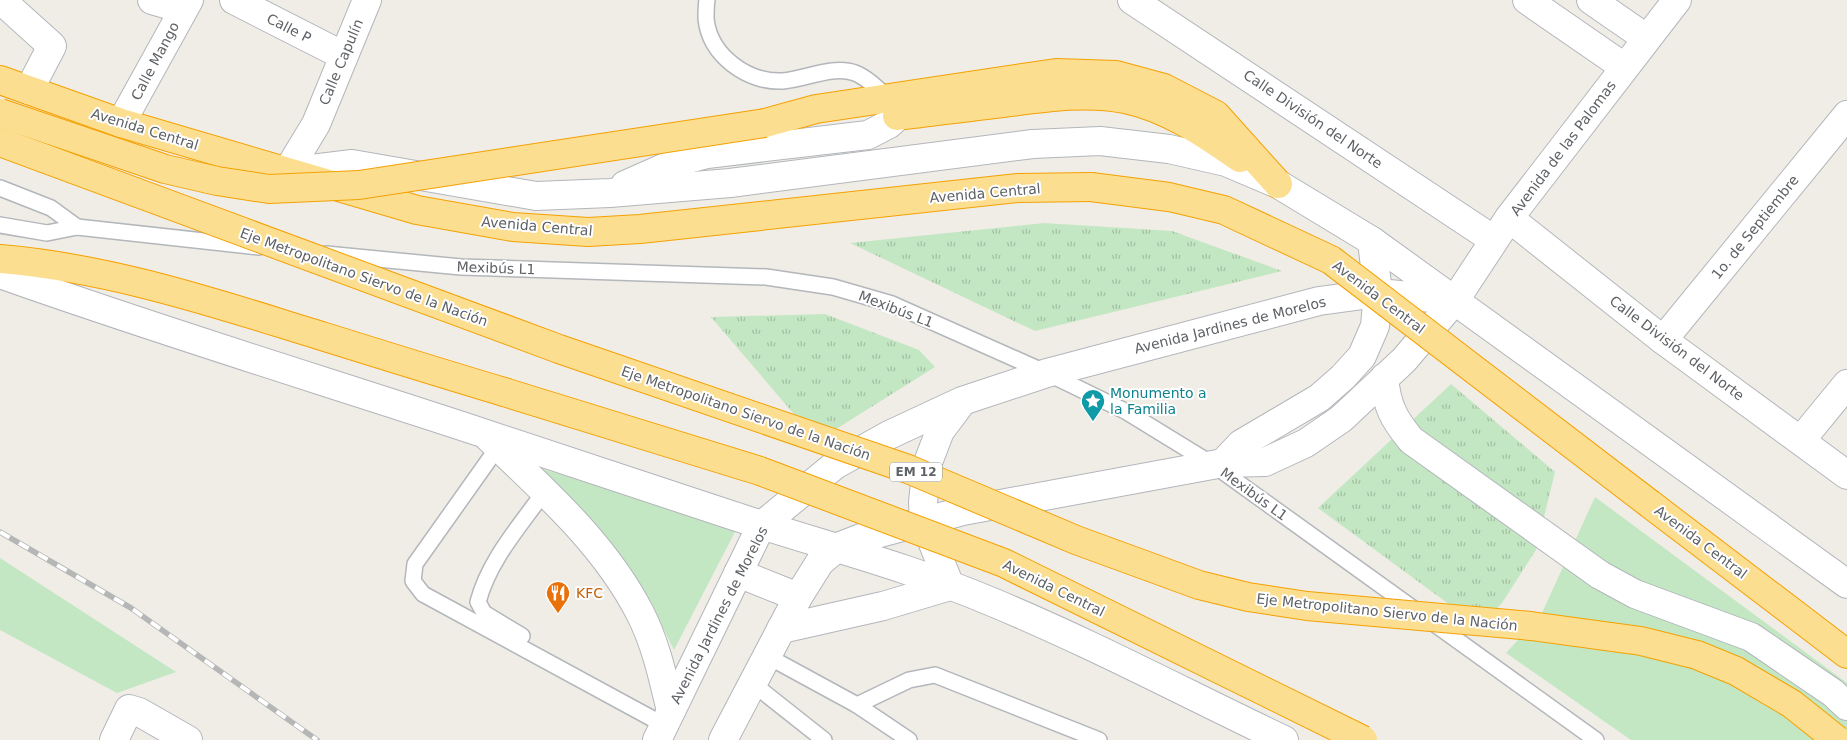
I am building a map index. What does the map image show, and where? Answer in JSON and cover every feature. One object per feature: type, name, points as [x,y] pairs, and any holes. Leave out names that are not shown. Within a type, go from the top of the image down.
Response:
[{"type":"highway","points":[[0,113],[165,170],[269,189],[359,185],[765,123],[816,108],[894,107],[1056,73],[1116,75],[1164,88],[1216,115],[1278,184]]},
{"type":"highway","name":"Avenida Central","points":[[0,80],[121,124],[417,210],[513,227],[588,232],[660,227],[1018,188],[1091,187],[1169,197],[1224,210],[1331,260],[1847,654]]},
{"type":"highway","name":"Eje Metropolitano Siervo de la Nación","points":[[0,142],[550,345],[908,469],[1076,540],[1199,585],[1248,597],[1307,606],[1532,626],[1642,641],[1697,655],[1736,671],[1792,704],[1837,740]]},
{"type":"highway","name":"Avenida Central","points":[[0,259],[25,261],[131,280],[191,296],[760,471],[1004,563],[1363,740]]},
{"type":"main road","points":[[1,0],[52,46],[29,90]]},
{"type":"main road","points":[[152,0],[186,4]]},
{"type":"main road","name":"Calle P","points":[[234,0],[344,56]]},
{"type":"main road","name":"Calle Capulín","points":[[287,172],[316,124],[367,0]]},
{"type":"main road","name":"Calle División del Norte","points":[[1132,0],[1502,229],[1663,340],[1847,475]]},
{"type":"main road","points":[[1527,0],[1624,67]]},
{"type":"main road","name":"Avenida de las Palomas","points":[[1455,300],[1502,229],[1646,38],[1677,0]]},
{"type":"main road","name":"Calle Mango","points":[[121,124],[186,4]]},
{"type":"main road","points":[[1605,4],[1646,38]]},
{"type":"main road","points":[[610,193],[677,162],[707,154],[868,135],[889,124],[894,107]]},
{"type":"main road","name":"1o. de Septiembre","points":[[1663,340],[1847,115]]},
{"type":"main road","points":[[287,172],[352,164],[536,196],[610,193],[730,183],[1033,144],[1100,141],[1169,150],[1226,162],[1278,184],[1372,241],[1847,584]]},
{"type":"main road","points":[[1219,464],[1241,444],[1303,408],[1343,377],[1362,356],[1375,326],[1378,294],[1372,241]]},
{"type":"main road","points":[[0,274],[110,313],[490,440],[761,526],[838,548],[950,586],[991,602],[1284,740]]},
{"type":"main road","name":"Avenida Jardines de Morelos","points":[[664,725],[761,526],[836,466],[889,435],[962,401],[1048,373],[1319,301],[1378,294],[1455,300]]},
{"type":"main road","points":[[722,740],[798,597],[820,562],[838,548],[924,521],[1127,480],[1219,464],[1265,462],[1306,443],[1341,419],[1404,360],[1455,300]]},
{"type":"main road","points":[[1384,378],[1386,398],[1394,419],[1411,440],[1592,569],[1635,594],[1751,637],[1833,693],[1847,706]]},
{"type":"main road","points":[[1801,440],[1847,384]]},
{"type":"main road","points":[[950,586],[924,521],[922,502],[927,466],[940,431],[962,401]]},
{"type":"main road","points":[[490,440],[544,492],[611,564],[630,597],[656,653],[664,725]]},
{"type":"main road","points":[[738,573],[798,597]]},
{"type":"main road","points":[[781,629],[883,606],[950,586]]},
{"type":"main road","points":[[114,740],[129,709],[139,712],[188,740]]},
{"type":"lane","points":[[707,0],[706,21],[715,43],[724,57],[743,72],[760,79],[783,81],[839,71],[855,73],[867,80],[894,107]]},
{"type":"lane","points":[[0,188],[51,208],[77,227]]},
{"type":"lane","name":"Mexibús L1","points":[[0,225],[47,233],[77,227],[461,267],[766,277],[832,287],[892,304],[1048,373],[1127,412],[1219,464],[1596,740]]},
{"type":"lane","points":[[490,440],[415,564],[413,580],[423,594],[664,725]]},
{"type":"lane","points":[[544,492],[499,555],[482,587],[478,602],[484,612],[497,622],[577,668],[617,699]]},
{"type":"lane","points":[[767,656],[857,704],[909,740]]},
{"type":"lane","points":[[857,704],[909,680],[935,675],[1099,740]]},
{"type":"lane","points":[[752,683],[824,740]]},
{"type":"green space","points":[[1044,223],[1172,231],[1282,271],[1035,331],[850,243]]},
{"type":"green space","points":[[825,314],[919,350],[935,367],[817,441],[711,317]]},
{"type":"green space","points":[[1451,384],[1555,472],[1536,550],[1502,603],[1480,627],[1318,508]]},
{"type":"green space","points":[[515,461],[738,526],[674,650],[642,586],[601,530]]},
{"type":"green space","points":[[1595,497],[1847,683],[1847,740],[1631,740],[1506,653],[1541,615]]},
{"type":"green space","points":[[0,558],[176,672],[117,693],[0,630]]},
{"type":"railway","points":[[0,532],[131,608],[317,740]]},
{"type":"place","name":"Monumento a la Familia","points":[[1093,422]]},
{"type":"place","name":"KFC","points":[[558,614]]}]
